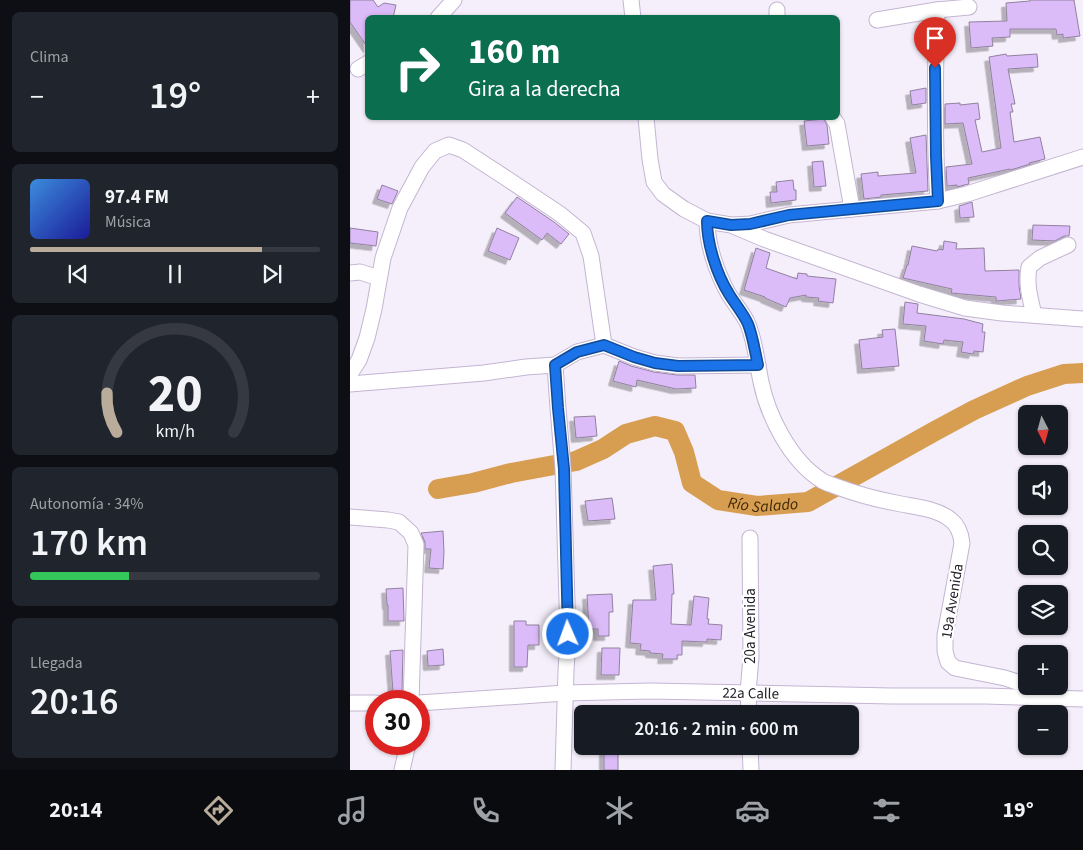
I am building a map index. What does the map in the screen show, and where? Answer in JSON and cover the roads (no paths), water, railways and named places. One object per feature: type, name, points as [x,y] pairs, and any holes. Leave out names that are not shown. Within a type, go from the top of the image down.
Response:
[{"type":"street","points":[[441,15],[454,0]]},
{"type":"street","points":[[631,0],[633,15]]},
{"type":"street","points":[[877,20],[937,10],[969,7]]},
{"type":"street","points":[[937,10],[935,111],[938,201]]},
{"type":"street","points":[[646,120],[654,182],[663,194],[684,209],[707,221],[758,230],[919,294],[965,308],[1083,319]]},
{"type":"street","points":[[834,120],[837,124],[852,209]]},
{"type":"street","points":[[350,374],[359,360],[366,338],[374,309],[383,258],[400,208],[422,167],[435,151],[449,145],[463,150],[560,214],[583,233],[591,256],[604,345]]},
{"type":"street","points":[[758,230],[789,215],[938,201],[967,194],[1083,156]]},
{"type":"street","points":[[350,384],[555,365],[577,352],[604,345],[655,363],[678,366],[758,365],[748,324],[718,273],[709,241],[707,221]]},
{"type":"street","points":[[1034,315],[1028,290],[1029,267],[1040,258],[1068,245]]},
{"type":"street","points":[[350,273],[360,272],[379,278]]},
{"type":"street","points":[[555,365],[563,465],[568,634],[563,770]]},
{"type":"street","name":"19a Avenida","points":[[758,365],[770,414],[788,446],[803,466],[822,481],[847,491],[936,512],[951,520],[960,530],[962,543],[945,635],[945,651],[948,662],[955,668],[1018,682]]},
{"type":"street","points":[[350,517],[399,522],[412,533],[416,545],[411,690]]},
{"type":"street","name":"20a Avenida","points":[[749,705],[751,657],[750,538]]},
{"type":"street","name":"22a Calle","points":[[430,702],[565,693],[650,691],[1083,699]]},
{"type":"street","points":[[1050,695],[1056,698]]},
{"type":"street","points":[[350,703],[365,703]]},
{"type":"street","points":[[402,770],[405,755]]},
{"type":"street","points":[[750,755],[751,770]]},
{"type":"waterway","name":"Río Salado","points":[[438,489],[576,461],[603,449],[626,434],[655,426],[675,431],[684,452],[692,483],[718,500],[757,506],[808,502],[974,410],[1027,386],[1064,374],[1083,373]]}]
